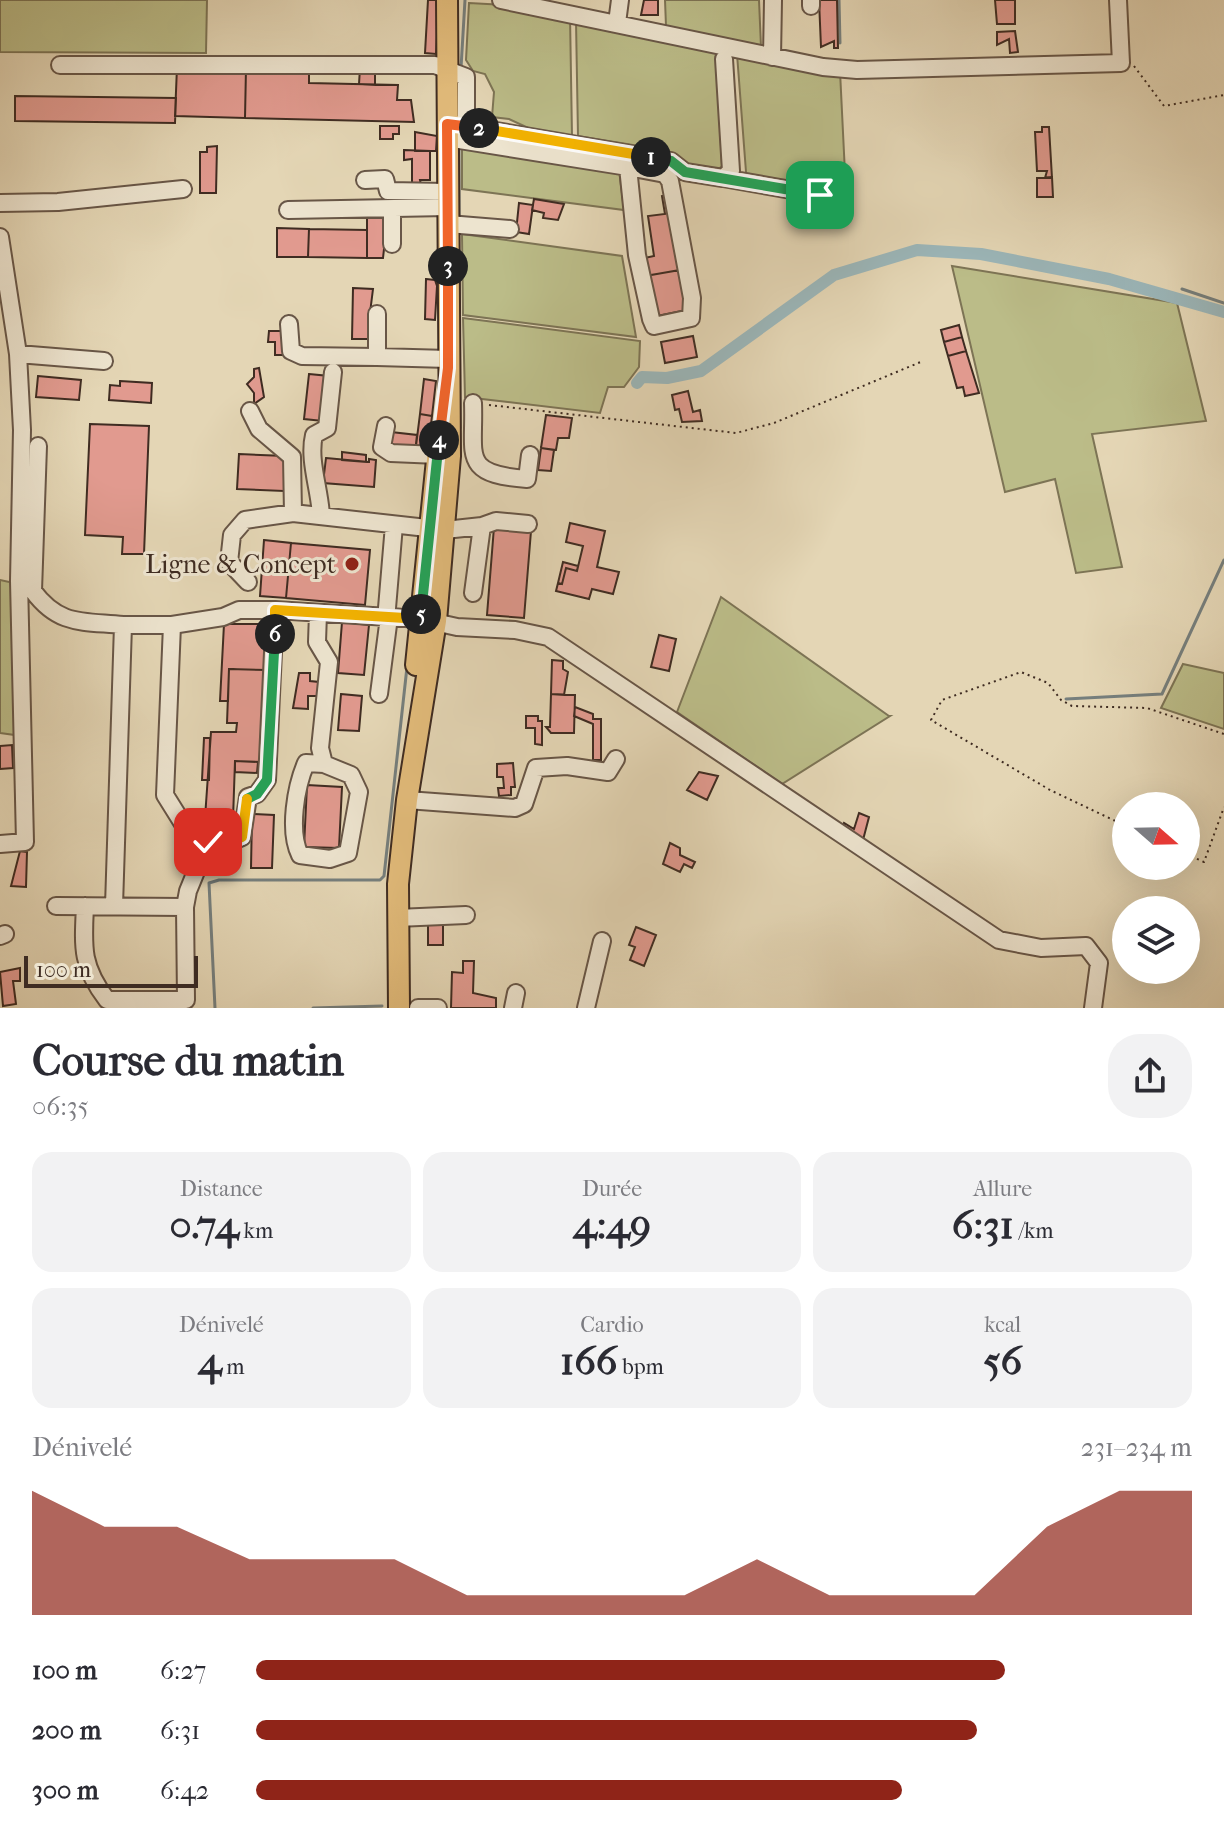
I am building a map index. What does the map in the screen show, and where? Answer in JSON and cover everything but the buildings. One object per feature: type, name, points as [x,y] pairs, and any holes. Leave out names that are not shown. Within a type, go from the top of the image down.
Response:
[{"type":"main road","points":[[399,1008],[397,918],[407,800],[437,529],[450,456],[448,208],[453,129],[447,0]]},
{"type":"main road","points":[[448,67],[454,0]]},
{"type":"main road","points":[[407,800],[425,690],[428,620],[426,563],[437,529],[438,455],[448,364]]},
{"type":"street","points":[[501,0],[772,57],[857,70],[1121,63],[1118,0]]},
{"type":"street","points":[[617,23],[620,0]]},
{"type":"street","points":[[772,57],[773,0]]},
{"type":"street","points":[[723,178],[731,171],[724,59]]},
{"type":"street","points":[[60,65],[373,63],[448,67]]},
{"type":"street","points":[[453,129],[671,161],[685,172],[820,195],[839,181]]},
{"type":"street","points":[[453,129],[665,174],[670,181],[692,298],[691,318],[654,326],[637,255],[628,167]]},
{"type":"street","points":[[365,180],[385,179],[388,191],[510,229]]},
{"type":"street","points":[[0,203],[88,199],[183,189]]},
{"type":"street","points":[[288,210],[448,208]]},
{"type":"street","points":[[392,209],[392,244]]},
{"type":"street","points":[[0,237],[18,354],[22,430],[19,581],[25,842],[0,844]]},
{"type":"street","points":[[377,314],[377,357]]},
{"type":"street","points":[[289,324],[291,351],[302,356],[377,357],[448,364]]},
{"type":"street","points":[[18,354],[104,361]]},
{"type":"street","points":[[321,516],[320,487],[311,448],[314,435],[327,428],[333,372]]},
{"type":"street","points":[[473,403],[472,453],[476,465],[486,472],[527,479],[530,455]]},
{"type":"street","points":[[250,411],[259,429],[292,457],[293,513]]},
{"type":"street","points":[[386,426],[382,447],[391,453],[438,455]]},
{"type":"street","points":[[38,446],[33,591],[47,610],[65,620],[172,625],[223,617],[239,610],[388,613],[457,627],[515,630],[548,637],[999,940],[1041,948],[1086,946],[1099,963],[1093,1008]]},
{"type":"street","points":[[248,582],[229,562],[232,535],[245,520],[293,513],[437,529],[482,526],[496,521],[528,524]]},
{"type":"street","points":[[379,694],[394,525]]},
{"type":"street","points":[[473,593],[482,526]]},
{"type":"street","points":[[172,625],[165,795],[190,835],[219,847],[242,837],[248,797],[257,794],[267,780],[275,610]]},
{"type":"street","points":[[318,613],[317,642],[329,662],[320,748],[324,764]]},
{"type":"street","points":[[114,906],[123,625]]},
{"type":"street","points":[[407,800],[515,808],[524,804],[536,768],[567,766],[608,772],[616,759]]},
{"type":"street","points":[[306,763],[324,764],[351,775],[359,792],[348,853],[330,859],[300,855],[295,844],[298,780],[306,763]]},
{"type":"street","points":[[85,906],[83,947],[88,976],[107,1000],[186,1000],[185,907],[188,891],[208,842]]},
{"type":"street","points":[[56,906],[185,907]]},
{"type":"street","points":[[397,918],[466,915]]},
{"type":"street","points":[[586,1008],[602,941]]},
{"type":"street","points":[[418,1008],[438,1008]]},
{"type":"path","points":[[1121,63],[1134,66],[1164,106],[1224,95]]},
{"type":"path","points":[[473,403],[736,433],[774,423],[923,361]]},
{"type":"path","points":[[1112,819],[1050,790],[931,720],[942,700],[1021,672],[1048,683],[1061,700],[1072,706],[1139,706],[1224,734]]},
{"type":"path","points":[[1200,860],[1204,862],[1224,807]]},
{"type":"green space","points":[[0,0],[207,0],[206,53],[0,52]]},
{"type":"green space","points":[[665,0],[759,0],[761,47],[666,26]]},
{"type":"green space","points":[[469,3],[524,6],[570,16],[572,136],[539,133],[509,119],[492,117],[494,92],[485,74],[473,71],[466,60]]},
{"type":"green space","points":[[576,21],[716,51],[722,166],[718,170],[698,169],[663,150],[578,136]]},
{"type":"green space","points":[[737,54],[840,71],[846,194],[818,197],[747,185]]},
{"type":"green space","points":[[462,148],[619,170],[624,210],[462,189]]},
{"type":"green space","points":[[462,234],[622,256],[636,337],[463,315]]},
{"type":"green space","points":[[952,266],[1177,303],[1206,421],[1092,434],[1122,567],[1076,573],[1055,479],[1005,492]]},
{"type":"green space","points":[[463,318],[640,341],[639,367],[624,387],[608,387],[600,413],[465,397]]},
{"type":"green space","points":[[0,580],[14,583],[15,735],[0,733]]},
{"type":"green space","points":[[721,597],[890,716],[782,784],[677,712]]},
{"type":"green space","points":[[1183,664],[1224,673],[1224,729],[1161,708]]},
{"type":"waterway","points":[[461,68],[465,0]]},
{"type":"waterway","points":[[839,0],[840,43]]},
{"type":"waterway","points":[[459,148],[459,220]]},
{"type":"waterway","points":[[824,200],[840,200]]},
{"type":"waterway","points":[[637,383],[642,377],[667,378],[701,371],[834,275],[917,250],[981,254],[1109,279],[1224,312]]},
{"type":"waterway","points":[[459,268],[460,428]]},
{"type":"waterway","points":[[1182,289],[1224,303]]},
{"type":"waterway","points":[[1066,699],[1162,694],[1224,560]]},
{"type":"waterway","points":[[215,1008],[209,883],[219,880],[380,880],[384,876],[407,667]]},
{"type":"waterway","points":[[313,1008],[382,1006]]},
{"type":"place","name":"Ligne & Concept","points":[[352,564]]},
{"type":"route","points":[[208,842],[219,847],[242,837],[248,797],[257,794],[267,780],[275,610],[421,619],[448,368],[447,124],[671,161],[685,172],[820,195]]}]
